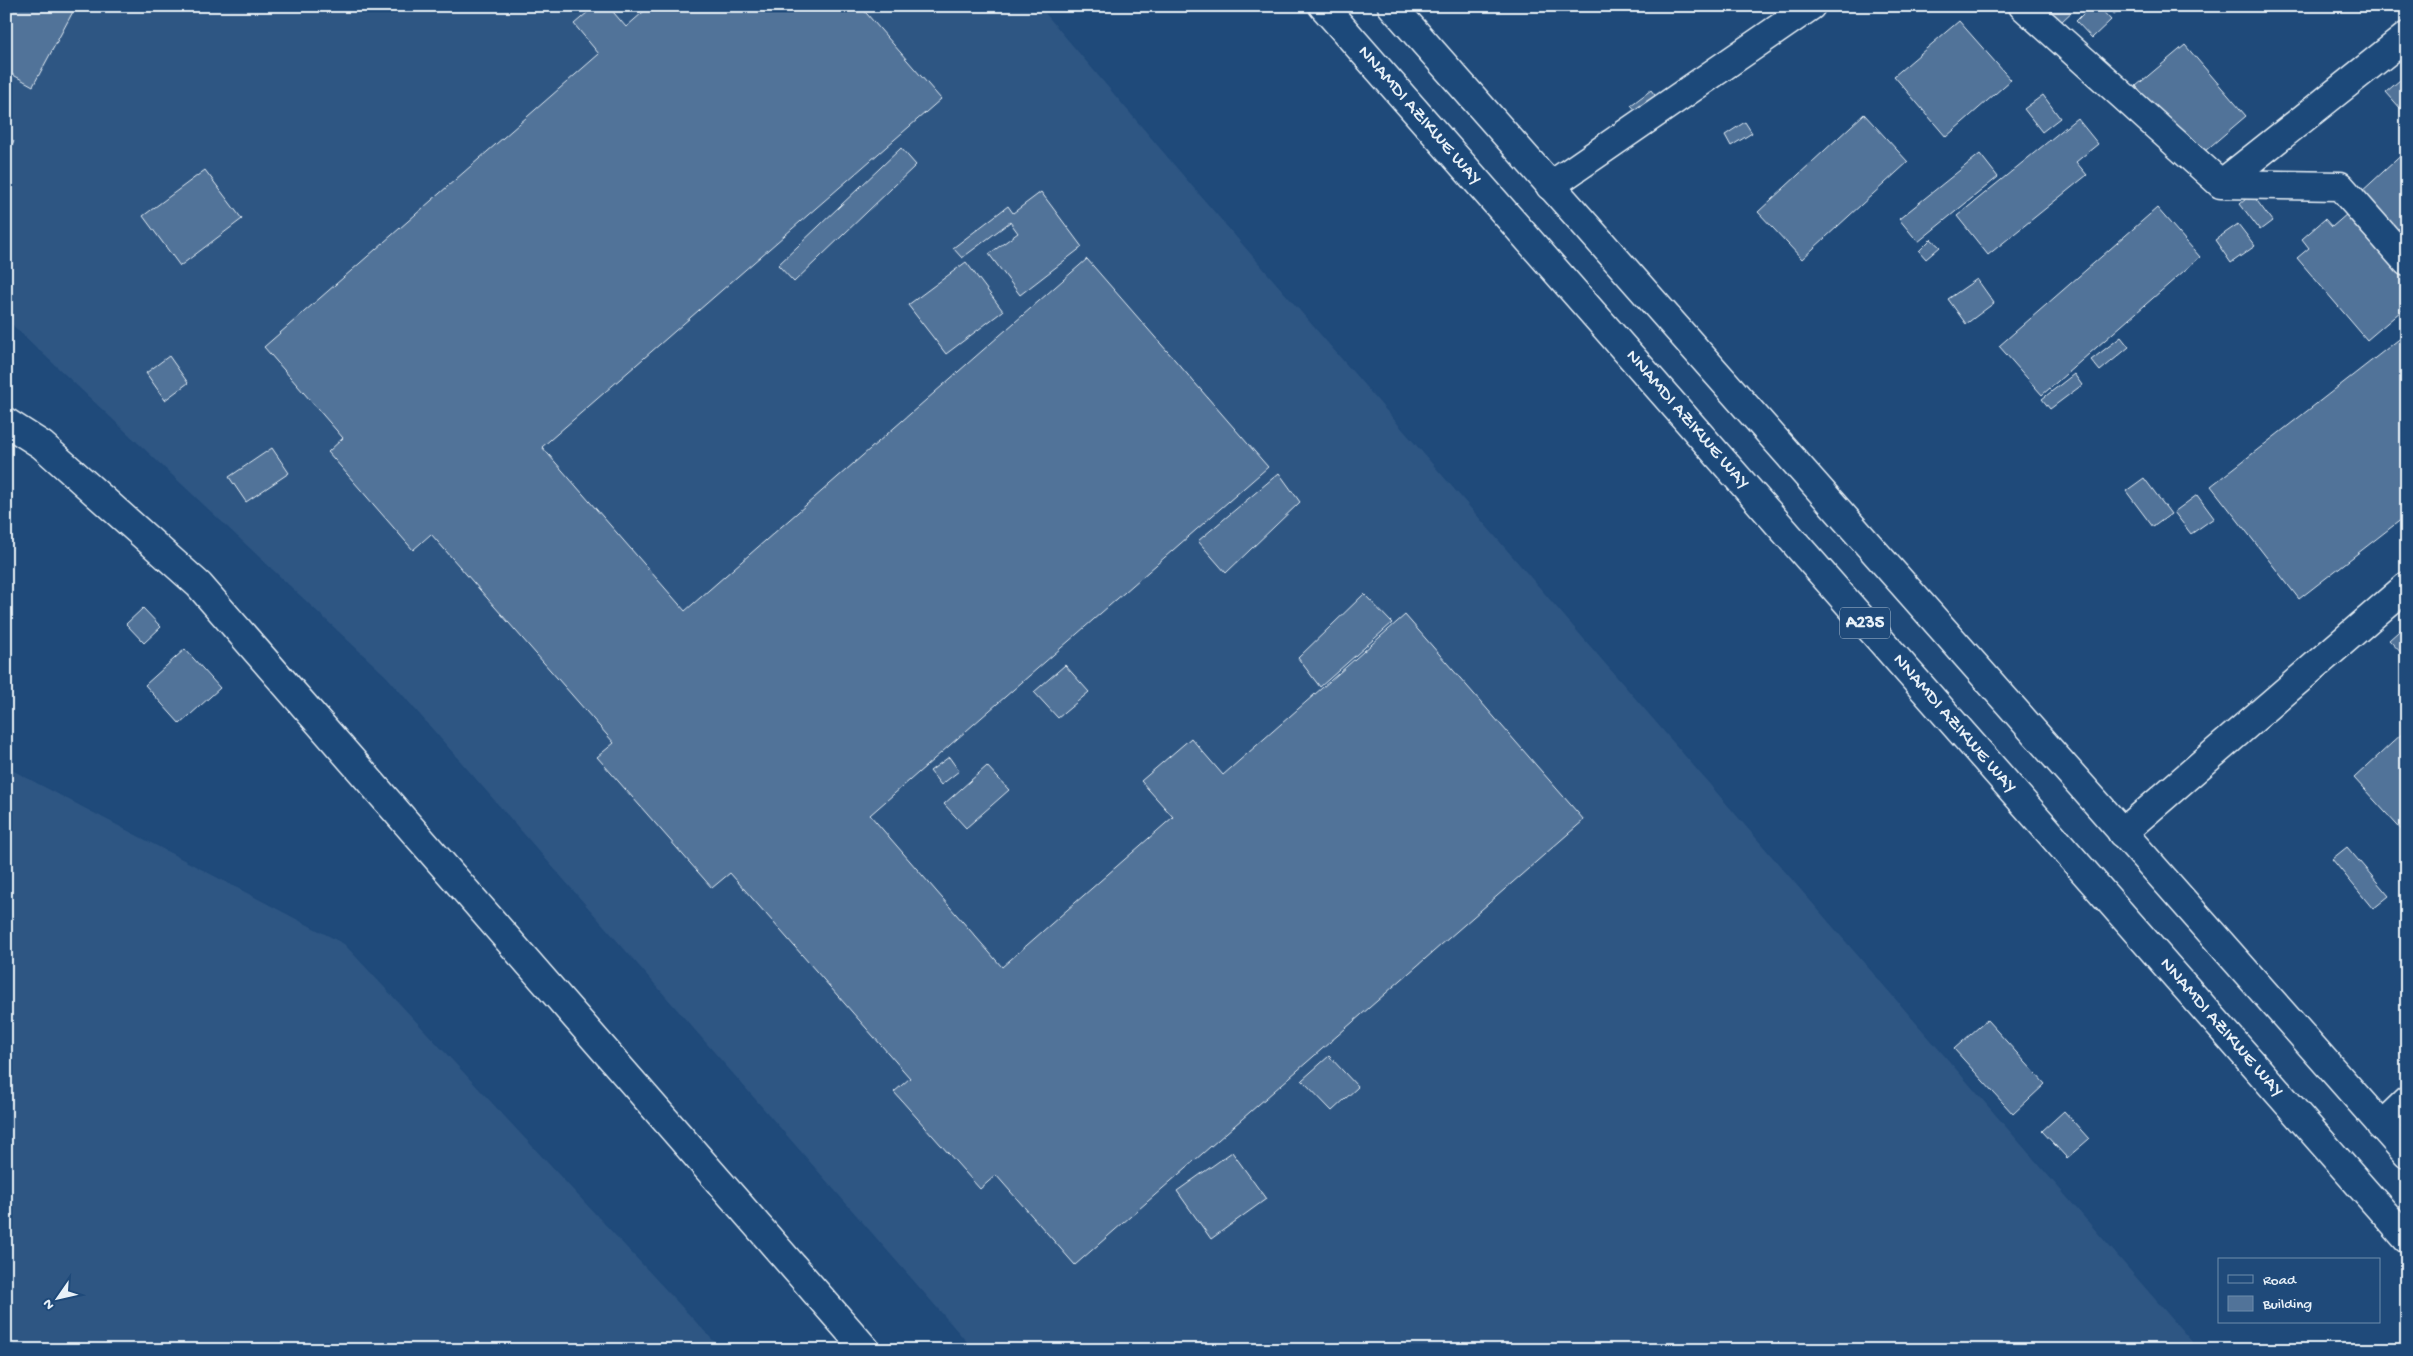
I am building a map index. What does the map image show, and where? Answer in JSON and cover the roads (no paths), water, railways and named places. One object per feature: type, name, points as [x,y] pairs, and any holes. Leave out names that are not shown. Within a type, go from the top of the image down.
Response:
[{"type":"main road","name":"NNAMDI AZIKWE WAY","points":[[1323,6],[2407,1239]]},
{"type":"main road","name":"A235","points":[[1392,6],[2407,1154]]},
{"type":"main road","points":[[1550,186],[1811,6]]},
{"type":"main road","points":[[2023,6],[2220,184],[2340,186],[2407,262]]},
{"type":"main road","points":[[2220,184],[2407,36]]},
{"type":"main road","points":[[6,422],[42,445],[199,585],[866,1350]]},
{"type":"main road","points":[[2122,833],[2407,586]]},
{"type":"main road","points":[[2381,1126],[2407,1101]]}]
